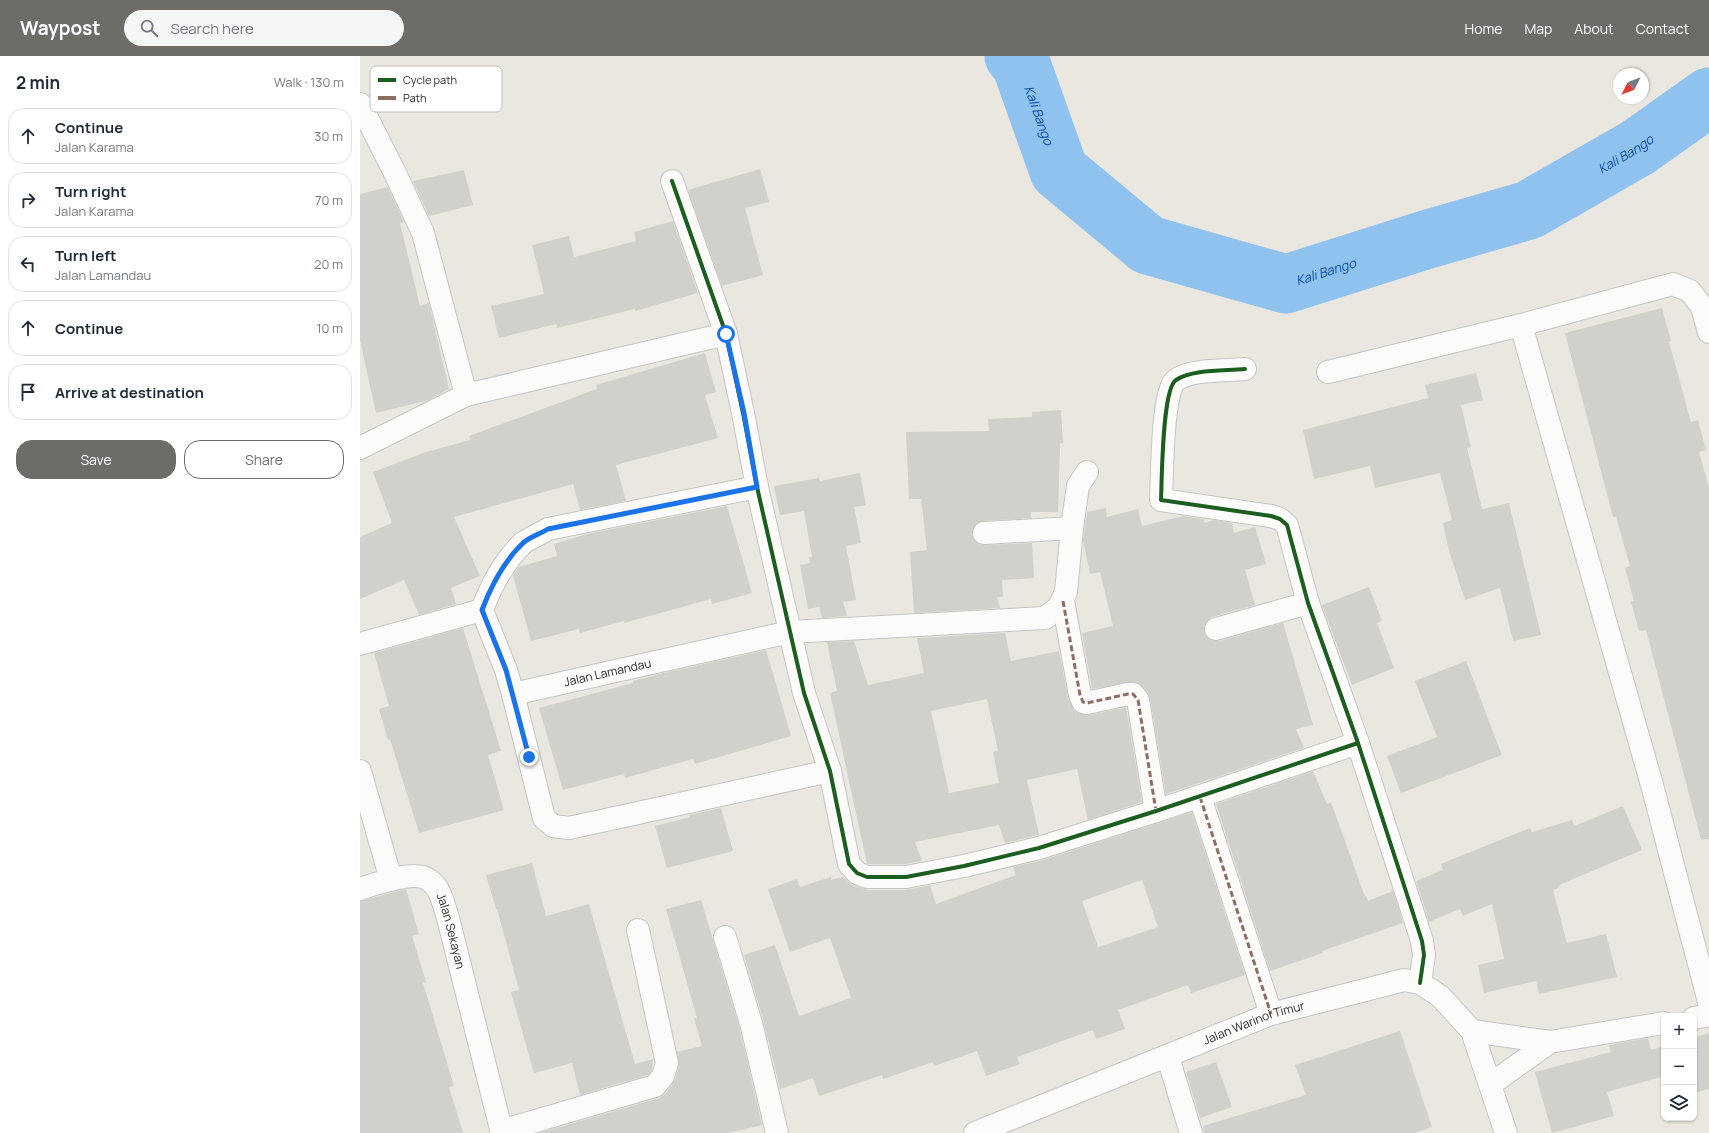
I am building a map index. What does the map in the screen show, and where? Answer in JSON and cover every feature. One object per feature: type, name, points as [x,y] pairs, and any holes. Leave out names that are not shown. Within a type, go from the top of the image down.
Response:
[{"type":"street","points":[[360,104],[423,233],[466,395]]},
{"type":"street","points":[[672,181],[726,334],[744,413],[757,487],[804,693],[830,771],[849,864],[857,873],[867,877],[906,877],[964,866],[1038,848],[1200,797],[1358,743]]},
{"type":"street","points":[[1328,372],[1521,325],[1673,284],[1690,291],[1702,307],[1709,332]]},
{"type":"street","points":[[1521,325],[1652,785],[1709,1002]]},
{"type":"street","points":[[360,448],[466,395],[726,334]]},
{"type":"street","points":[[1245,369],[1184,375],[1174,381],[1166,400],[1161,500],[1271,516],[1287,525],[1308,603],[1358,743],[1422,942],[1424,955],[1420,983]]},
{"type":"street","points":[[1087,472],[1078,486],[1072,528],[1066,592],[1063,601],[1080,695],[1083,702],[1087,703],[1128,694],[1133,694],[1138,700],[1156,811]]},
{"type":"street","points":[[757,487],[548,529],[524,542],[508,559],[489,592],[482,610],[506,670],[544,818],[553,826],[568,828],[830,771]]},
{"type":"street","points":[[984,533],[1072,528]]},
{"type":"street","name":"Jalan Lamandau","points":[[513,694],[790,632],[1045,618],[1054,612],[1063,601]]},
{"type":"street","points":[[1216,629],[1308,603]]},
{"type":"street","points":[[360,644],[482,610]]},
{"type":"street","points":[[360,771],[391,880]]},
{"type":"street","points":[[1200,797],[1271,1014]]},
{"type":"street","name":"Jalan Sekayan","points":[[360,889],[407,876],[420,876],[429,879],[436,886],[448,918],[501,1132]]},
{"type":"street","points":[[501,1132],[655,1086],[663,1076],[667,1063],[638,930]]},
{"type":"street","points":[[725,937],[751,1023],[777,1133]]},
{"type":"street","name":"Jalan Warinoi Timur","points":[[975,1133],[1271,1014],[1383,984],[1404,980],[1420,983],[1440,996],[1472,1031],[1491,1084],[1506,1133]]},
{"type":"street","points":[[1697,1018],[1709,1016]]},
{"type":"street","points":[[1472,1031],[1550,1042],[1661,1024]]},
{"type":"street","points":[[1491,1084],[1550,1042]]},
{"type":"street","points":[[1168,1056],[1191,1133]]},
{"type":"building","points":[[760,169],[769,202],[745,208],[763,275],[722,286],[688,190]]},
{"type":"building","points":[[464,170],[473,205],[429,216],[413,181]]},
{"type":"building","points":[[388,187],[404,222],[400,223],[420,306],[429,303],[449,389],[429,400],[376,413],[360,340],[360,194]]},
{"type":"building","points":[[673,221],[698,293],[635,311],[635,309],[557,328],[556,324],[499,338],[491,306],[544,294],[532,245],[569,236],[574,257],[636,241],[634,232]]},
{"type":"building","points":[[1662,308],[1671,341],[1669,342],[1691,422],[1698,420],[1706,450],[1699,452],[1709,488],[1709,839],[1701,840],[1646,630],[1639,631],[1631,602],[1634,601],[1625,568],[1630,566],[1616,517],[1613,517],[1565,333]]},
{"type":"building","points":[[705,353],[716,392],[705,395],[718,438],[616,465],[626,501],[580,510],[573,484],[454,517],[480,576],[451,588],[456,604],[419,615],[404,580],[360,599],[360,537],[392,523],[373,472],[426,452],[470,440],[469,436],[597,389],[596,385]]},
{"type":"building","points":[[1476,373],[1483,400],[1461,405],[1471,447],[1467,448],[1482,509],[1509,503],[1541,635],[1513,641],[1500,588],[1465,600],[1449,551],[1443,523],[1452,520],[1440,473],[1375,488],[1370,466],[1314,479],[1303,430],[1428,398],[1425,385]]},
{"type":"building","points":[[1061,410],[1063,443],[1060,444],[1058,512],[1031,512],[1031,518],[983,521],[977,523],[973,528],[972,533],[974,540],[979,544],[984,545],[1032,543],[1034,578],[1002,580],[1003,597],[997,597],[1000,608],[914,613],[910,552],[927,550],[921,499],[909,499],[906,432],[989,431],[988,419],[1032,417],[1032,412]]},
{"type":"building","points":[[860,473],[866,505],[854,507],[861,543],[846,546],[856,600],[843,602],[847,616],[822,618],[819,607],[808,609],[800,565],[810,563],[809,557],[812,557],[804,511],[780,515],[774,486],[819,478],[820,481]]},
{"type":"building","points":[[727,506],[752,593],[712,604],[711,599],[624,623],[624,621],[580,633],[579,629],[531,641],[513,575],[519,567],[557,556],[554,544],[587,534]]},
{"type":"building","points":[[1106,508],[1107,517],[1138,509],[1142,526],[1183,516],[1203,519],[1205,523],[1214,520],[1232,523],[1234,533],[1255,527],[1266,564],[1245,570],[1255,605],[1212,617],[1204,626],[1204,632],[1208,638],[1213,641],[1219,641],[1283,623],[1313,725],[1296,729],[1304,748],[1166,794],[1148,692],[1139,683],[1133,682],[1092,689],[1082,633],[1113,626],[1100,572],[1090,574],[1083,540],[1087,512]]},
{"type":"building","points":[[1369,587],[1382,621],[1377,623],[1394,668],[1352,685],[1322,605]]},
{"type":"building","points":[[463,628],[501,751],[488,755],[504,810],[419,833],[390,739],[388,740],[379,709],[389,706],[374,653]]},
{"type":"building","points":[[1005,633],[1011,661],[1059,651],[1068,697],[1075,712],[1090,715],[1126,707],[1142,802],[1088,820],[1077,769],[1027,780],[1039,835],[1005,843],[999,825],[915,842],[922,861],[905,864],[867,864],[830,693],[837,691],[827,642],[854,641],[868,685],[924,673],[917,638]],"holes":[[[987,699],[998,751],[993,752],[999,783],[949,793],[931,711]]]},
{"type":"building","points":[[766,650],[791,736],[695,764],[693,759],[625,778],[624,774],[563,790],[539,708],[633,683],[633,681],[659,674]]},
{"type":"building","points":[[1466,661],[1502,755],[1401,793],[1387,756],[1437,737],[1415,681]]},
{"type":"building","points":[[1313,771],[1327,804],[1331,802],[1365,897],[1366,896],[1368,901],[1393,891],[1403,923],[1270,971],[1216,804]]},
{"type":"building","points":[[1623,806],[1642,850],[1559,885],[1560,887],[1553,890],[1567,943],[1606,934],[1617,977],[1539,994],[1536,981],[1484,993],[1478,965],[1504,959],[1492,904],[1463,916],[1460,909],[1429,922],[1416,881],[1443,870],[1441,864],[1530,828],[1532,832],[1572,820],[1574,826]]},
{"type":"building","points":[[721,808],[733,851],[667,868],[655,826],[690,817],[689,815]]},
{"type":"building","points":[[1192,812],[1245,975],[1191,993],[1188,985],[1118,1010],[1125,1029],[1096,1039],[1093,1030],[1017,1057],[1020,1064],[986,1076],[977,1051],[934,1066],[933,1062],[883,1079],[882,1075],[819,1096],[813,1078],[780,1089],[763,1019],[744,955],[775,945],[799,1016],[851,998],[830,938],[790,952],[768,889],[797,879],[800,887],[831,877],[831,880],[843,877],[852,885],[867,890],[906,890],[930,885],[936,904],[1016,875],[1013,867],[1043,860]],"holes":[[[1142,880],[1158,927],[1098,947],[1082,901]]]},
{"type":"building","points":[[532,863],[546,916],[589,904],[635,1064],[653,1059],[652,1070],[648,1075],[580,1095],[572,1063],[534,1073],[511,992],[519,990],[486,875]]},
{"type":"building","points":[[406,889],[419,934],[412,936],[426,982],[423,983],[454,1086],[449,1087],[463,1133],[360,1133],[360,901]]},
{"type":"building","points":[[701,900],[739,1026],[762,1125],[729,1133],[539,1133],[659,1098],[665,1094],[675,1080],[679,1066],[677,1052],[702,1046],[694,1018],[697,1018],[666,909]]},
{"type":"building","points":[[1400,1031],[1432,1127],[1415,1133],[1204,1133],[1203,1126],[1306,1095],[1295,1065]]},
{"type":"building","points":[[1709,1033],[1709,1089],[1697,1092],[1697,1049],[1697,1037]]},
{"type":"building","points":[[1648,1038],[1651,1050],[1661,1047],[1661,1077],[1607,1092],[1614,1116],[1552,1133],[1535,1072],[1611,1052],[1609,1045]]},
{"type":"building","points":[[1216,1062],[1232,1107],[1200,1118],[1186,1072]]},
{"type":"waterway","name":"Kali Bango","points":[[1014,56],[1021,64],[1059,171],[1148,245],[1286,284],[1425,240],[1529,210],[1637,148],[1709,97]]},
{"type":"marked path","points":[[1063,601],[1080,695],[1083,702],[1087,703],[1128,694],[1133,694],[1138,700],[1156,811]]},
{"type":"marked path","points":[[1200,797],[1271,1014]]},
{"type":"cycle path","points":[[672,181],[726,334],[757,487],[804,693],[830,771],[849,864],[857,873],[867,877],[906,877],[964,866],[1039,848],[1156,811],[1358,743]]},
{"type":"cycle path","points":[[1245,369],[1209,371],[1191,374],[1176,380],[1171,387],[1165,417],[1161,500],[1271,516],[1280,519],[1287,525],[1308,603],[1358,743],[1422,941],[1424,955],[1420,983]]},
{"type":"route","points":[[529,757],[506,670],[482,610],[489,592],[508,559],[524,542],[548,529],[757,487],[744,413],[726,334]]}]
